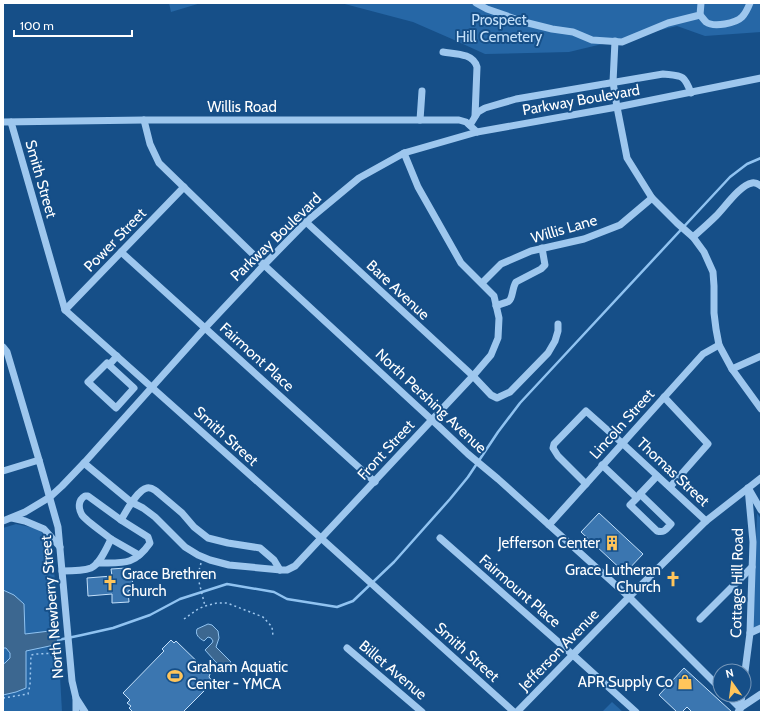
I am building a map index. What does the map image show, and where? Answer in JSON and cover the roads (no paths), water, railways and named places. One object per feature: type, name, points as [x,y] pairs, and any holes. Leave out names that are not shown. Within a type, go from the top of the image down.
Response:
[{"type":"street","points":[[476,3],[487,9],[524,22],[552,29],[573,32],[592,40],[622,42],[668,23],[700,15]]},
{"type":"street","points":[[700,15],[702,3]]},
{"type":"street","points":[[700,15],[706,22],[711,24],[726,24],[741,18],[750,3]]},
{"type":"street","points":[[615,41],[613,82],[628,158],[652,198],[693,237],[704,252],[713,272],[714,312],[719,345],[732,369],[761,409]]},
{"type":"street","points":[[443,52],[466,56],[475,62],[477,67],[475,116]]},
{"type":"street","points":[[477,132],[470,125],[478,112],[485,108],[516,99],[663,74],[679,76],[686,81],[691,93]]},
{"type":"street","name":"Parkway Boulevard","points":[[3,521],[25,512],[50,497],[62,486],[264,265],[306,222],[359,178],[404,153],[477,132],[691,93],[761,78]]},
{"type":"street","points":[[420,120],[422,91]]},
{"type":"street","name":"Willis Road","points":[[7,122],[144,120],[460,120],[470,125]]},
{"type":"street","name":"North Pershing Avenue","points":[[144,120],[150,144],[159,163],[264,265],[468,454],[498,479],[629,597],[712,680]]},
{"type":"street","name":"Smith Street","points":[[7,122],[65,310],[515,712]]},
{"type":"street","name":"Front Street","points":[[280,570],[287,570],[295,566],[375,482],[491,355],[498,338],[499,318],[494,296],[461,263],[418,187],[404,153]]},
{"type":"street","points":[[693,237],[718,214],[730,199],[742,189],[752,183],[756,183],[761,186]]},
{"type":"street","name":"Power Street","points":[[65,310],[184,187]]},
{"type":"street","name":"Willis Lane","points":[[482,283],[501,264],[531,251],[584,239],[620,224],[652,198]]},
{"type":"street","name":"Bare Avenue","points":[[306,222],[473,376],[491,395],[497,398],[510,392],[548,353],[555,341],[558,324]]},
{"type":"street","points":[[496,306],[511,300],[516,282],[544,267],[545,265],[542,248]]},
{"type":"street","name":"Fairmont Place","points":[[120,252],[375,482]]},
{"type":"street","name":"Lincoln Street","points":[[549,525],[703,354],[719,345]]},
{"type":"street","name":"North Newberry Street","points":[[3,346],[7,352],[58,527],[72,681],[76,698],[85,712]]},
{"type":"street","points":[[117,356],[109,365],[107,363],[88,382],[116,408],[138,375]]},
{"type":"street","points":[[732,369],[761,356]]},
{"type":"street","points":[[109,365],[141,399]]},
{"type":"street","points":[[664,398],[708,444],[670,486]]},
{"type":"street","points":[[118,405],[128,414]]},
{"type":"street","name":"Thomas Street","points":[[586,484],[558,456],[553,448],[554,444],[586,410],[657,476],[670,486],[706,521]]},
{"type":"street","points":[[3,471],[39,460]]},
{"type":"street","points":[[84,463],[131,502],[144,508],[185,547],[198,555],[229,565],[280,570]]},
{"type":"street","points":[[602,465],[639,496],[671,524],[662,532],[657,531],[630,505],[639,496],[657,476]]},
{"type":"street","name":"Jefferson Avenue","points":[[515,712],[706,521],[761,478]]},
{"type":"street","points":[[121,520],[131,502],[145,488],[152,488],[182,513],[194,527],[208,538],[260,548],[274,560],[280,570]]},
{"type":"street","points":[[748,488],[761,510]]},
{"type":"street","name":"Cottage Hill Road","points":[[746,663],[750,633],[753,542],[748,488]]},
{"type":"street","points":[[97,563],[131,561],[140,556],[150,543],[148,537],[88,496],[85,496],[81,498],[79,504],[79,509],[83,517],[111,539],[140,556]]},
{"type":"street","points":[[12,518],[25,521],[44,529],[60,547]]},
{"type":"street","name":"Fairmount Place","points":[[440,538],[636,712]]},
{"type":"street","points":[[62,571],[92,568],[97,563],[111,539]]},
{"type":"street","points":[[700,619],[752,567]]},
{"type":"street","points":[[750,633],[761,628]]},
{"type":"street","name":"Billet Avenue","points":[[348,648],[422,712]]},
{"type":"street","points":[[734,703],[740,711],[761,694]]},
{"type":"street","points":[[76,698],[76,712]]},
{"type":"waterway","points":[[58,640],[113,628],[150,615],[180,599],[227,584],[274,592],[287,599],[337,607],[353,601],[394,562],[450,499],[468,477],[498,432],[520,403],[730,177],[747,164],[761,158]]},
{"type":"place","name":"Jefferson Center","points":[[612,543]]},
{"type":"place","name":"Grace Lutheran Church","points":[[673,579]]},
{"type":"place","name":"Grace Brethren Church","points":[[110,583]]},
{"type":"place","name":"Graham Aquatic Center - YMCA","points":[[175,676]]},
{"type":"place","name":"APR Supply Co","points":[[685,682]]},
{"type":"park label","name":"Prospect Hill Cemetery","points":[[499,28]]}]
